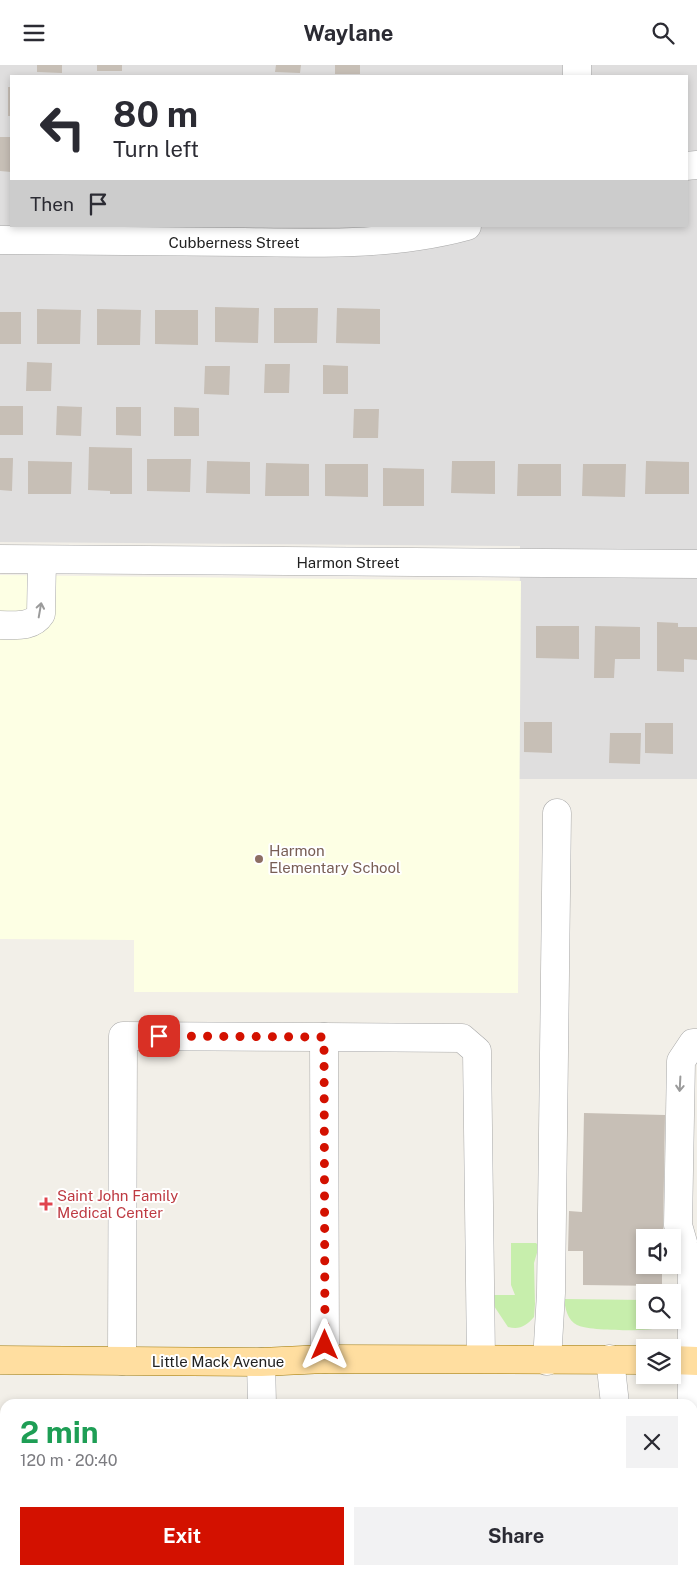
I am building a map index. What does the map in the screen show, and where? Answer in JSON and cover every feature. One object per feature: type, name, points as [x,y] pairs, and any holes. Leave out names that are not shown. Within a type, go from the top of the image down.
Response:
[{"type":"main road","name":"Little Mack Avenue","points":[[0,1360],[262,1362],[326,1359],[636,1360]]},
{"type":"street","name":"Cubberness Street","points":[[0,240],[310,243],[387,241],[463,227]]},
{"type":"street","name":"Harmon Street","points":[[0,559],[697,564]]},
{"type":"street","points":[[0,625],[26,624],[33,622],[41,614],[42,560]]},
{"type":"street","points":[[547,1361],[551,1293],[557,813]]},
{"type":"street","points":[[122,1361],[123,1036],[462,1037],[477,1051],[480,1359]]},
{"type":"street","points":[[324,1037],[326,1359]]},
{"type":"street","points":[[691,1399],[687,1361],[695,1259],[684,1246],[680,1237],[678,1215],[681,1061],[696,1042]]},
{"type":"street","points":[[610,1359],[614,1399]]},
{"type":"street","points":[[262,1362],[262,1399]]},
{"type":"shaded area","points":[[0,65],[697,65],[697,779],[519,779],[520,546],[0,542]]},
{"type":"shaded area","name":"Harmon Elementary School","points":[[0,575],[521,581],[518,993],[134,992],[134,940],[0,939]]},
{"type":"green space","points":[[511,1243],[536,1243],[539,1246],[534,1263],[534,1317],[519,1328],[508,1327],[494,1306],[493,1295],[515,1295],[511,1285]]},
{"type":"green space","points":[[564,1299],[636,1300],[636,1329],[656,1329],[606,1330],[583,1327],[571,1321]]},
{"type":"building","points":[[37,65],[62,65],[62,73],[37,72]]},
{"type":"building","points":[[97,65],[122,65],[122,71],[97,71]]},
{"type":"building","points":[[276,65],[301,65],[300,73],[275,72]]},
{"type":"building","points":[[335,65],[360,65],[360,74],[335,74]]},
{"type":"building","points":[[8,87],[10,87],[10,116],[8,116]]},
{"type":"building","points":[[0,137],[10,137],[10,172],[0,171]]},
{"type":"building","points":[[215,307],[259,308],[258,343],[215,342]]},
{"type":"building","points":[[274,308],[318,308],[317,343],[274,343]]},
{"type":"building","points":[[337,308],[380,309],[380,344],[336,343]]},
{"type":"building","points":[[37,309],[81,310],[80,344],[37,344]]},
{"type":"building","points":[[97,309],[141,310],[140,345],[97,345]]},
{"type":"building","points":[[155,310],[198,310],[198,345],[155,344]]},
{"type":"building","points":[[0,312],[21,312],[21,344],[0,344]]},
{"type":"building","points":[[27,362],[52,363],[51,391],[26,391]]},
{"type":"building","points":[[265,364],[290,364],[289,393],[264,393]]},
{"type":"building","points":[[323,365],[348,366],[348,394],[323,394]]},
{"type":"building","points":[[205,366],[230,366],[229,395],[204,394]]},
{"type":"building","points":[[0,406],[23,406],[23,435],[0,435]]},
{"type":"building","points":[[57,406],[82,407],[81,436],[56,435]]},
{"type":"building","points":[[116,407],[141,407],[141,436],[116,435]]},
{"type":"building","points":[[174,407],[199,408],[199,436],[174,436]]},
{"type":"building","points":[[354,409],[379,409],[378,438],[353,438]]},
{"type":"building","points":[[89,447],[132,448],[132,494],[110,494],[110,491],[88,490]]},
{"type":"building","points":[[0,458],[13,458],[12,491],[0,490]]},
{"type":"building","points":[[147,459],[191,459],[190,492],[147,491]]},
{"type":"building","points":[[28,461],[72,462],[71,494],[28,494]]},
{"type":"building","points":[[207,461],[250,462],[250,494],[206,493]]},
{"type":"building","points":[[452,461],[495,461],[495,494],[451,493]]},
{"type":"building","points":[[646,461],[689,462],[689,494],[645,494]]},
{"type":"building","points":[[266,463],[309,464],[309,496],[265,496]]},
{"type":"building","points":[[325,464],[368,464],[368,497],[325,496]]},
{"type":"building","points":[[518,464],[561,464],[561,496],[517,496]]},
{"type":"building","points":[[583,464],[626,464],[625,497],[582,496]]},
{"type":"building","points":[[383,468],[424,469],[424,506],[383,506]]},
{"type":"building","points":[[657,622],[678,623],[678,627],[697,627],[697,660],[684,659],[684,672],[657,671]]},
{"type":"building","points":[[536,626],[579,626],[579,659],[536,658]]},
{"type":"building","points":[[595,626],[640,627],[640,659],[615,659],[614,678],[594,678]]},
{"type":"building","points":[[524,722],[552,722],[552,753],[524,752]]},
{"type":"building","points":[[645,723],[673,723],[673,754],[645,753]]},
{"type":"building","points":[[610,733],[641,733],[640,764],[609,763]]},
{"type":"building","points":[[584,1113],[665,1115],[663,1229],[636,1229],[636,1274],[662,1274],[662,1284],[583,1285],[583,1251],[568,1251],[569,1211],[582,1212]]},
{"type":"place","name":"Harmon Elementary School","points":[[259,859]]},
{"type":"place","name":"Saint John Family Medical Center","points":[[46,1204]]},
{"type":"route","points":[[159,1036],[324,1037],[325,1345]]}]
